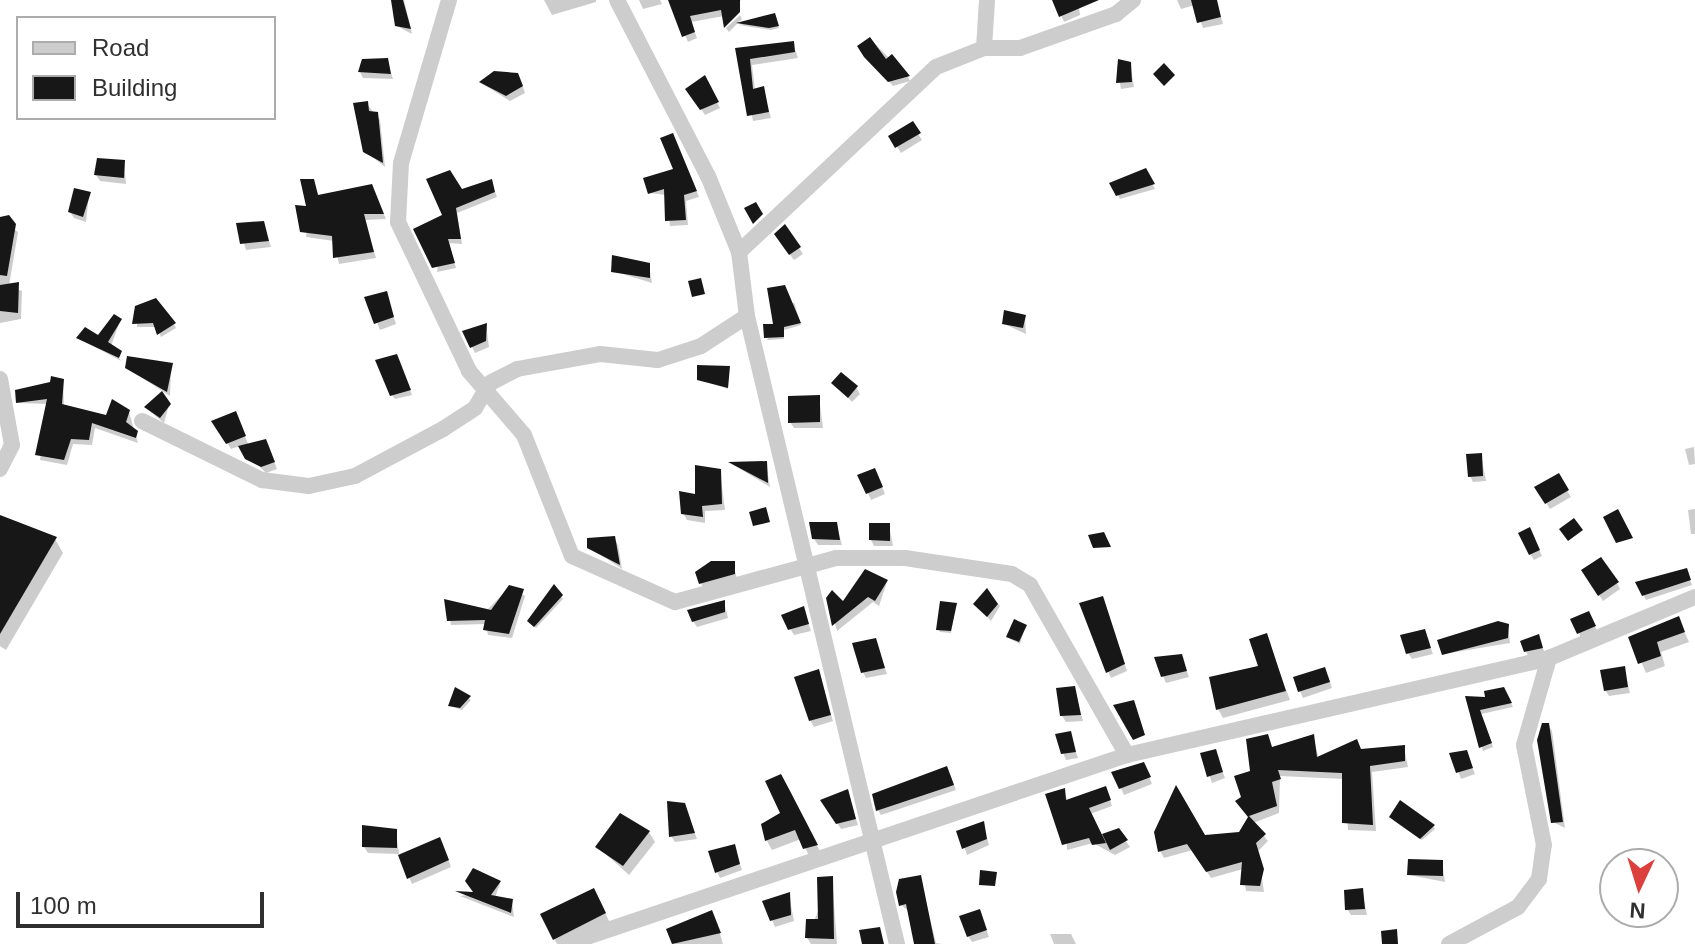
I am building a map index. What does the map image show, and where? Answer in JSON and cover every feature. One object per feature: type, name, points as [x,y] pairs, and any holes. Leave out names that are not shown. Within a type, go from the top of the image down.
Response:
[{"type":"street","points":[[449,0],[401,163],[398,222],[484,393],[524,435],[572,556],[586,568],[675,602],[805,565],[905,558],[1012,574],[1030,585],[1127,755]]},
{"type":"street","points":[[617,0],[708,176],[739,252],[747,316],[805,565],[874,836],[897,944]]},
{"type":"street","points":[[984,48],[987,0]]},
{"type":"street","points":[[739,252],[936,67],[984,48],[1020,48],[1116,14],[1133,0]]},
{"type":"street","points":[[142,421],[262,480],[309,486],[380,463],[464,415],[484,393],[517,369],[600,354],[658,360],[701,346],[747,316]]},
{"type":"street","points":[[0,379],[12,445],[0,469]]},
{"type":"street","points":[[566,944],[874,836],[1127,755],[1549,658],[1695,597]]},
{"type":"street","points":[[1449,944],[1518,907],[1539,879],[1544,845],[1524,745],[1549,658]]},
{"type":"building","points":[[391,0],[403,0],[411,29],[395,26]]},
{"type":"building","points":[[668,0],[740,0],[740,12],[724,28],[721,10],[690,16],[695,32],[682,37]]},
{"type":"building","points":[[1052,0],[1099,0],[1059,17]]},
{"type":"building","points":[[1191,0],[1217,0],[1221,17],[1197,23]]},
{"type":"building","points":[[775,13],[779,26],[769,28],[736,23]]},
{"type":"building","points":[[870,37],[886,59],[892,54],[910,76],[888,82],[857,46]]},
{"type":"building","points":[[794,41],[795,52],[750,59],[753,89],[764,86],[769,112],[747,116],[735,48]]},
{"type":"building","points":[[388,58],[391,74],[358,72],[362,59]]},
{"type":"building","points":[[1118,59],[1131,62],[1132,82],[1116,83]]},
{"type":"building","points":[[1164,63],[1175,75],[1164,86],[1153,74]]},
{"type":"building","points":[[494,71],[518,73],[523,86],[506,96],[479,82]]},
{"type":"building","points":[[705,75],[719,102],[700,110],[685,89]]},
{"type":"building","points":[[368,101],[369,111],[378,112],[383,163],[363,152],[353,103]]},
{"type":"building","points":[[913,121],[921,133],[895,148],[888,136]]},
{"type":"building","points":[[673,133],[697,191],[684,195],[686,220],[665,221],[664,189],[648,194],[643,178],[673,169],[660,138]]},
{"type":"building","points":[[97,158],[125,160],[124,178],[94,175]]},
{"type":"building","points":[[1146,168],[1155,184],[1116,196],[1109,183]]},
{"type":"building","points":[[450,170],[462,189],[492,179],[495,192],[456,208],[461,239],[448,239],[455,263],[432,268],[413,229],[442,215],[426,179]]},
{"type":"building","points":[[300,179],[314,179],[318,195],[372,184],[384,214],[364,214],[374,252],[333,258],[332,236],[300,232],[295,205],[306,206]]},
{"type":"building","points":[[74,188],[91,192],[83,217],[68,212]]},
{"type":"building","points":[[756,202],[763,214],[753,224],[744,208]]},
{"type":"building","points":[[9,215],[16,224],[7,276],[0,275],[0,217]]},
{"type":"building","points":[[264,221],[269,241],[240,244],[236,223]]},
{"type":"building","points":[[785,224],[801,247],[789,255],[774,234]]},
{"type":"building","points":[[612,255],[650,263],[650,278],[611,272]]},
{"type":"building","points":[[701,278],[705,294],[692,297],[688,281]]},
{"type":"building","points":[[19,282],[18,313],[0,311],[0,285]]},
{"type":"building","points":[[785,285],[801,323],[784,327],[784,337],[764,338],[763,324],[773,324],[767,288]]},
{"type":"building","points":[[387,291],[394,317],[374,324],[364,297]]},
{"type":"building","points":[[156,298],[176,323],[157,335],[153,323],[132,324],[135,306]]},
{"type":"building","points":[[1004,310],[1026,315],[1023,328],[1002,324]]},
{"type":"building","points":[[114,314],[122,319],[108,342],[122,351],[119,358],[76,338],[85,327],[98,335]]},
{"type":"building","points":[[487,323],[486,341],[470,348],[462,331]]},
{"type":"building","points":[[397,354],[411,390],[390,396],[375,360]]},
{"type":"building","points":[[127,356],[173,363],[167,392],[125,368]]},
{"type":"building","points":[[697,365],[730,366],[728,388],[697,380]]},
{"type":"building","points":[[841,372],[858,386],[848,398],[831,383]]},
{"type":"building","points":[[51,376],[64,379],[62,404],[106,415],[112,399],[130,410],[126,422],[138,431],[136,438],[92,423],[89,440],[71,439],[64,460],[35,455],[47,399],[16,403],[15,390],[50,382]]},
{"type":"building","points":[[162,391],[171,404],[160,418],[144,407]]},
{"type":"building","points":[[820,395],[820,422],[788,423],[788,396]]},
{"type":"building","points":[[236,411],[246,436],[226,444],[211,421]]},
{"type":"building","points":[[266,439],[275,462],[261,467],[245,459],[238,446]]},
{"type":"building","points":[[1482,453],[1483,476],[1468,477],[1466,454]]},
{"type":"building","points":[[767,461],[768,483],[728,462]]},
{"type":"building","points":[[695,465],[721,469],[722,504],[702,506],[703,517],[681,514],[679,491],[695,494]]},
{"type":"building","points":[[875,468],[883,487],[866,494],[857,475]]},
{"type":"building","points":[[1559,473],[1569,490],[1545,504],[1534,487]]},
{"type":"building","points":[[766,507],[770,522],[753,526],[749,512]]},
{"type":"building","points":[[1618,509],[1633,538],[1616,543],[1603,517]]},
{"type":"building","points":[[0,515],[57,537],[0,634]]},
{"type":"building","points":[[1574,518],[1583,530],[1568,541],[1559,529]]},
{"type":"building","points":[[809,522],[837,522],[840,540],[812,539]]},
{"type":"building","points":[[869,523],[890,523],[890,541],[869,540]]},
{"type":"building","points":[[1530,527],[1540,550],[1529,555],[1518,533]]},
{"type":"building","points":[[1104,532],[1111,547],[1093,548],[1088,535]]},
{"type":"building","points":[[615,536],[620,565],[587,548],[587,538]]},
{"type":"building","points":[[1601,557],[1619,582],[1598,596],[1581,570]]},
{"type":"building","points":[[711,561],[735,561],[735,574],[699,584],[695,572]]},
{"type":"building","points":[[1687,568],[1691,580],[1642,596],[1635,582]]},
{"type":"building","points":[[865,569],[888,580],[875,601],[868,597],[832,626],[826,598],[832,590],[843,601]]},
{"type":"building","points":[[554,584],[563,595],[534,627],[527,621]]},
{"type":"building","points":[[509,585],[524,589],[509,634],[483,630],[485,620],[447,621],[444,599],[491,610]]},
{"type":"building","points":[[987,588],[998,604],[987,617],[973,604]]},
{"type":"building","points":[[1103,596],[1125,664],[1106,673],[1079,603]]},
{"type":"building","points":[[725,600],[725,612],[692,622],[687,610]]},
{"type":"building","points":[[940,601],[957,603],[951,631],[936,630]]},
{"type":"building","points":[[804,606],[809,624],[788,630],[781,615]]},
{"type":"building","points":[[1589,611],[1596,626],[1577,634],[1570,619]]},
{"type":"building","points":[[1679,616],[1685,632],[1657,642],[1661,656],[1638,664],[1628,637]]},
{"type":"building","points":[[1014,619],[1027,625],[1019,642],[1006,637]]},
{"type":"building","points":[[1498,621],[1509,624],[1508,638],[1442,655],[1437,640]]},
{"type":"building","points":[[1425,629],[1431,648],[1406,654],[1400,635]]},
{"type":"building","points":[[1267,633],[1286,691],[1216,710],[1209,677],[1258,666],[1249,639]]},
{"type":"building","points":[[1539,634],[1543,648],[1524,652],[1520,641]]},
{"type":"building","points":[[876,638],[885,668],[861,673],[852,643]]},
{"type":"building","points":[[1182,654],[1187,671],[1161,677],[1154,657]]},
{"type":"building","points":[[1625,666],[1628,687],[1604,691],[1600,670]]},
{"type":"building","points":[[1325,667],[1330,682],[1298,692],[1293,677]]},
{"type":"building","points":[[819,669],[831,715],[809,721],[794,677]]},
{"type":"building","points":[[1075,686],[1081,715],[1060,716],[1056,688]]},
{"type":"building","points":[[455,687],[471,696],[460,708],[448,706]]},
{"type":"building","points":[[1504,687],[1512,703],[1480,710],[1492,743],[1479,748],[1465,696],[1485,697],[1484,691]]},
{"type":"building","points":[[1134,700],[1145,735],[1133,740],[1113,705]]},
{"type":"building","points":[[1542,723],[1549,723],[1563,822],[1551,823],[1537,740]]},
{"type":"building","points":[[1071,731],[1076,752],[1061,754],[1055,734]]},
{"type":"building","points":[[1268,734],[1272,747],[1314,734],[1317,757],[1357,739],[1361,749],[1405,745],[1405,761],[1370,766],[1373,825],[1342,823],[1342,773],[1278,770],[1281,779],[1272,782],[1277,806],[1249,816],[1266,834],[1256,843],[1264,869],[1260,886],[1240,885],[1242,862],[1206,872],[1187,844],[1158,852],[1154,832],[1176,785],[1205,835],[1239,832],[1248,817],[1235,801],[1241,797],[1234,776],[1250,771],[1246,739]]},
{"type":"building","points":[[1216,749],[1223,772],[1207,777],[1200,753]]},
{"type":"building","points":[[1467,750],[1473,768],[1456,773],[1449,753]]},
{"type":"building","points":[[1144,762],[1151,777],[1119,789],[1111,772]]},
{"type":"building","points":[[947,766],[954,785],[876,811],[872,794]]},
{"type":"building","points":[[781,774],[818,845],[803,849],[795,830],[765,841],[761,824],[780,813],[765,781]]},
{"type":"building","points":[[1106,786],[1111,800],[1089,808],[1106,843],[1092,845],[1089,838],[1062,845],[1045,794],[1065,788],[1066,800]]},
{"type":"building","points":[[848,789],[856,819],[836,824],[820,800]]},
{"type":"building","points":[[1400,800],[1435,825],[1420,839],[1389,817]]},
{"type":"building","points":[[667,801],[685,803],[695,833],[669,837]]},
{"type":"building","points":[[620,813],[650,831],[623,866],[595,847]]},
{"type":"building","points":[[984,821],[987,839],[962,849],[956,831]]},
{"type":"building","points":[[362,825],[397,829],[397,848],[362,847]]},
{"type":"building","points":[[1119,828],[1128,840],[1110,850],[1102,834]]},
{"type":"building","points":[[440,837],[449,860],[407,879],[398,855]]},
{"type":"building","points":[[735,844],[740,864],[715,873],[708,851]]},
{"type":"building","points":[[1408,859],[1443,860],[1443,876],[1407,875]]},
{"type":"building","points":[[473,868],[501,881],[491,895],[513,899],[511,913],[455,891],[473,892],[465,881]]},
{"type":"building","points":[[980,870],[997,872],[995,886],[979,885]]},
{"type":"building","points":[[921,875],[935,944],[914,944],[906,904],[899,906],[896,892],[899,879]]},
{"type":"building","points":[[833,876],[834,939],[805,938],[806,919],[818,919],[817,877]]},
{"type":"building","points":[[594,888],[606,913],[553,940],[540,914]]},
{"type":"building","points":[[1363,888],[1365,909],[1345,910],[1344,890]]},
{"type":"building","points":[[790,892],[791,915],[770,921],[762,901]]},
{"type":"building","points":[[980,909],[987,930],[967,937],[959,916]]},
{"type":"building","points":[[712,910],[721,933],[672,944],[666,929]]},
{"type":"building","points":[[880,927],[884,944],[862,944],[859,930]]},
{"type":"building","points":[[1397,929],[1398,944],[1382,944],[1381,931]]}]
